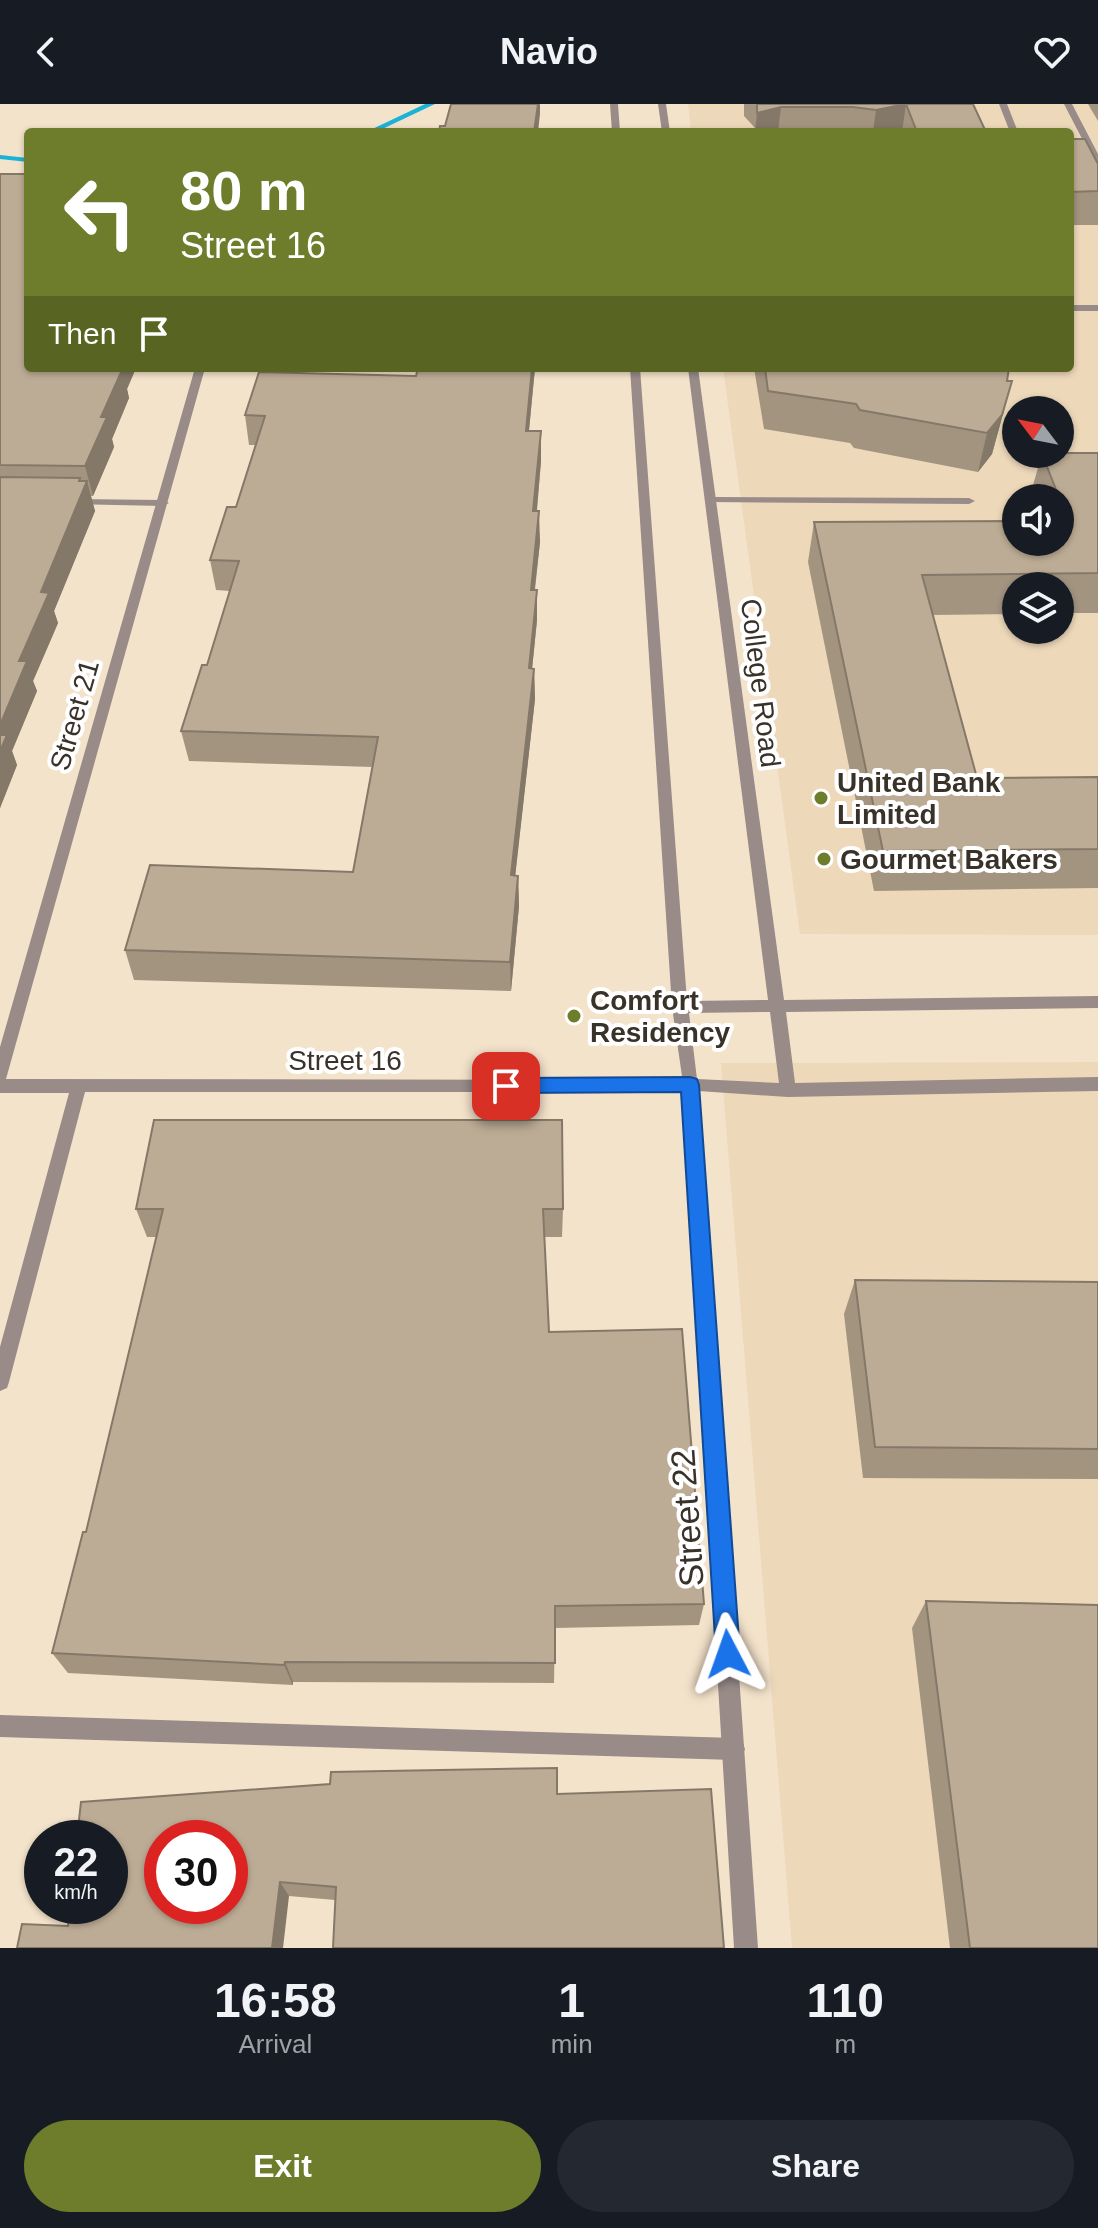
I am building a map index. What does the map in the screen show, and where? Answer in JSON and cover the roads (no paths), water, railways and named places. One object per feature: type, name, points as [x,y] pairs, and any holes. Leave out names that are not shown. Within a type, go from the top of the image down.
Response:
[{"type":"street","points":[[614,104],[616,128]]},
{"type":"street","points":[[662,104],[665,128]]},
{"type":"street","points":[[1003,104],[1012,128]]},
{"type":"street","points":[[1068,104],[1098,162]]},
{"type":"street","points":[[1081,150],[1092,150]]},
{"type":"street","points":[[1074,308],[1098,308]]},
{"type":"street","name":"Street 21","points":[[0,1076],[199,372]]},
{"type":"street","points":[[635,372],[680,1007],[690,1085],[788,1090],[1098,1084]]},
{"type":"street","name":"College Road","points":[[694,372],[788,1090]]},
{"type":"street","points":[[712,500],[969,501]]},
{"type":"street","points":[[59,502],[163,503]]},
{"type":"street","points":[[680,1007],[1098,1002]]},
{"type":"street","name":"Street 16","points":[[0,1086],[690,1085]]},
{"type":"street","name":"Street 22","points":[[690,1085],[746,1948]]},
{"type":"street","points":[[0,1382],[78,1088]]},
{"type":"street","points":[[0,1726],[734,1749]]},
{"type":"waterway","points":[[379,128],[431,104]]},
{"type":"waterway","points":[[0,157],[24,160]]},
{"type":"place","name":"United Bank Limited","points":[[821,798]]},
{"type":"place","name":"Gourmet Bakers","points":[[824,859]]},
{"type":"place","name":"Comfort Residency","points":[[574,1016]]}]
